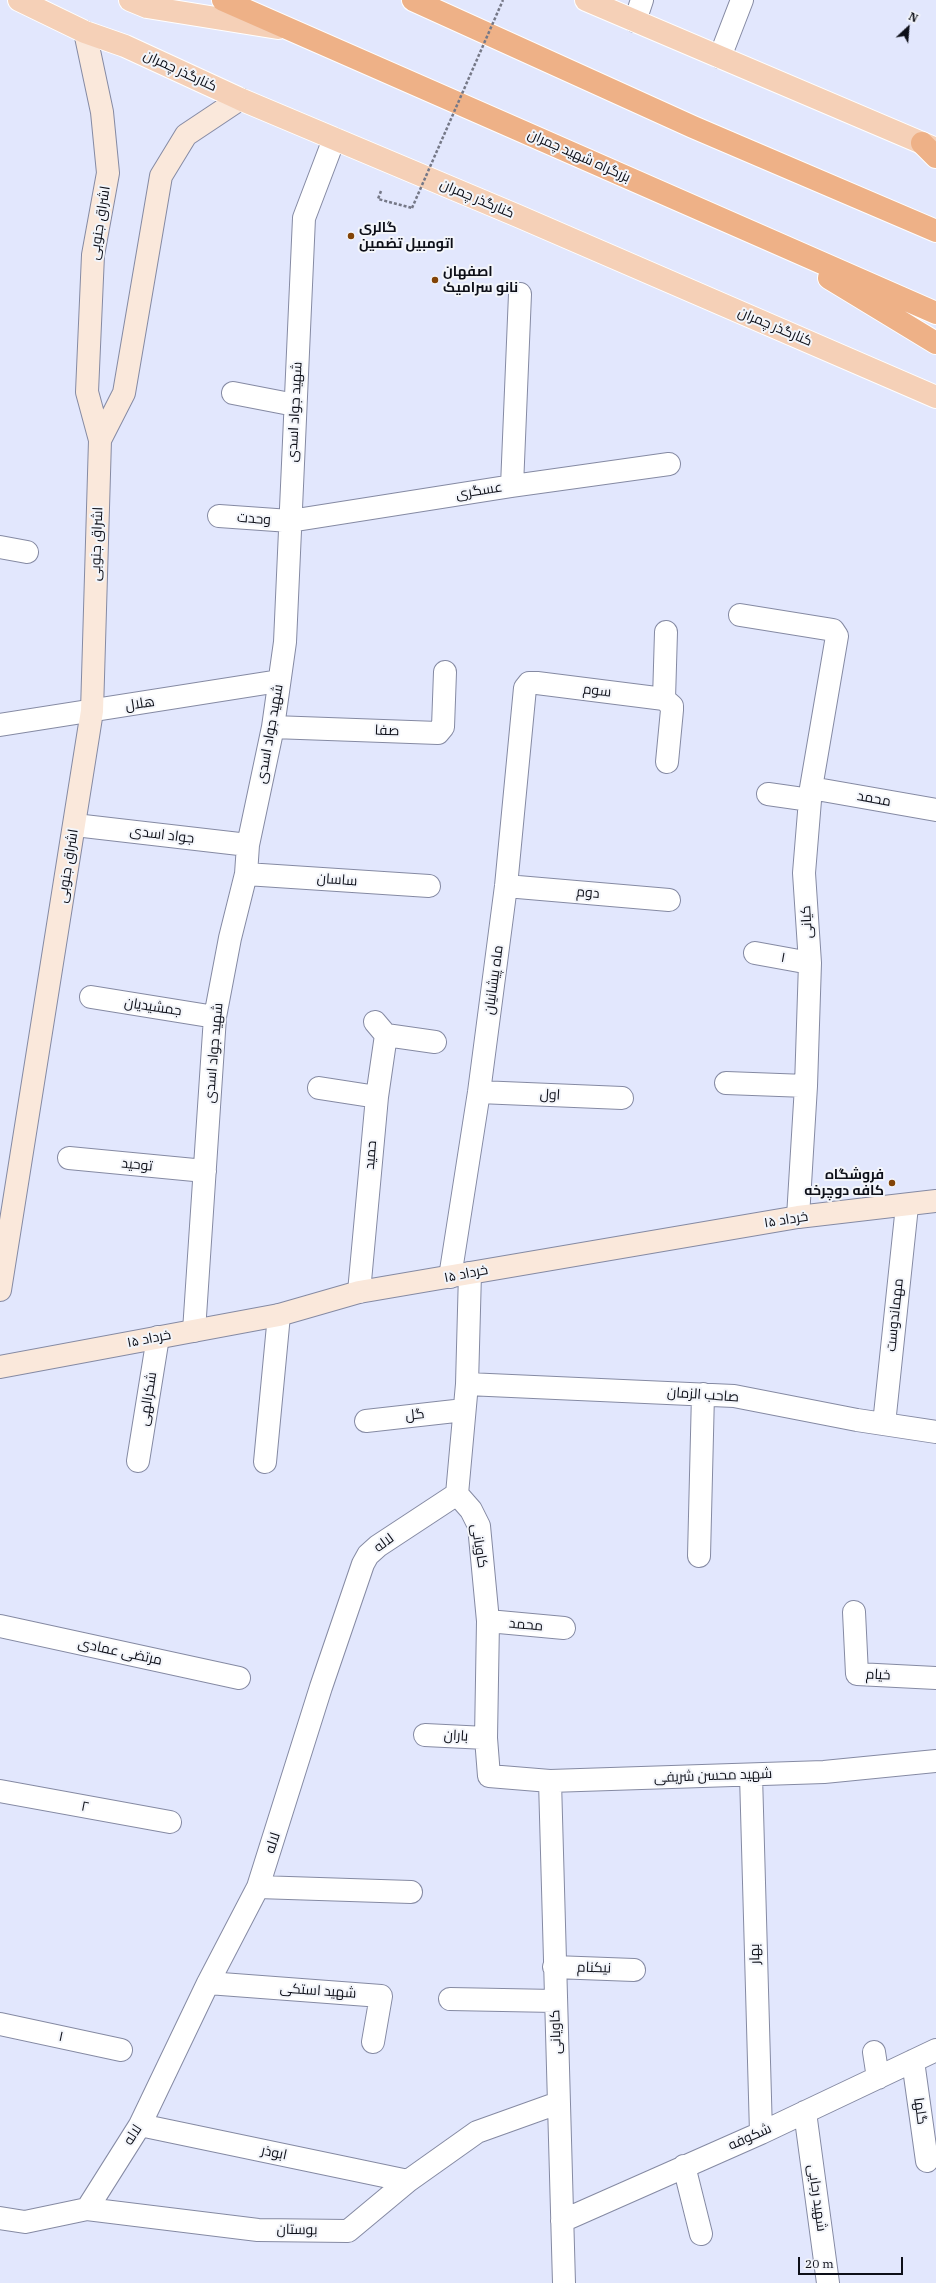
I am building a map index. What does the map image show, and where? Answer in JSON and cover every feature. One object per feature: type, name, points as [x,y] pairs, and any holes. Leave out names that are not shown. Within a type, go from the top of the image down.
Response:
[{"type":"highway","name":"بزرگراه شهید چمران","points":[[223,0],[936,312]]},
{"type":"highway","points":[[413,0],[693,128],[936,231]]},
{"type":"highway","points":[[754,233],[936,343]]},
{"type":"main road","name":"کنارگذر چمران","points":[[19,0],[85,32],[125,46],[240,99],[526,219],[936,397]]},
{"type":"main road","points":[[130,0],[147,7],[292,30]]},
{"type":"main road","points":[[586,0],[931,150]]},
{"type":"main road","name":"اشراق جنوبی","points":[[0,1290],[92,711],[100,440],[87,392],[93,254],[108,173],[102,112],[85,32]]},
{"type":"main road","name":"اشراق جنوبی","points":[[100,440],[124,393],[161,176],[186,135],[240,99]]},
{"type":"main road","name":"۱۵ خرداد","points":[[0,1367],[279,1315],[359,1292],[798,1217],[907,1206],[936,1201]]},
{"type":"street","points":[[635,21],[642,0]]},
{"type":"street","points":[[720,57],[742,0]]},
{"type":"street","name":"شهید جواد اسدی","points":[[194,1330],[215,1017],[230,938],[246,874],[248,845],[273,727],[285,642],[304,218],[334,138]]},
{"type":"street","points":[[512,486],[520,294]]},
{"type":"street","points":[[233,393],[295,406]]},
{"type":"street","name":"عسگری","points":[[290,521],[512,486],[669,464]]},
{"type":"street","name":"وحدت","points":[[218,516],[290,521]]},
{"type":"street","points":[[0,547],[27,552]]},
{"type":"street","name":"کیانی","points":[[740,615],[833,630],[837,636],[810,794],[804,873],[810,962],[806,1086],[798,1217]]},
{"type":"street","points":[[666,632],[664,699],[672,706],[667,762]]},
{"type":"street","name":"صفا","points":[[273,727],[438,733],[443,727],[445,672]]},
{"type":"street","name":"هلال","points":[[0,725],[279,681]]},
{"type":"street","name":"سوم","points":[[529,683],[664,699]]},
{"type":"street","name":"ماه پیشانیان","points":[[460,1275],[479,1092],[506,886],[525,688],[529,683]]},
{"type":"street","name":"محمد","points":[[768,794],[810,794],[936,810]]},
{"type":"street","name":"جواد اسدی","points":[[75,824],[248,845]]},
{"type":"street","name":"ساسان","points":[[246,874],[428,886]]},
{"type":"street","name":"دوم","points":[[506,886],[669,900]]},
{"type":"street","name":"۱","points":[[756,953],[810,962]]},
{"type":"street","name":"جمشیدیان","points":[[91,997],[215,1017]]},
{"type":"street","name":"حمید","points":[[359,1292],[377,1097],[380,1028],[435,1042]]},
{"type":"street","points":[[726,1083],[806,1086]]},
{"type":"street","points":[[319,1088],[377,1097]]},
{"type":"street","name":"اول","points":[[479,1092],[622,1098]]},
{"type":"street","name":"توحید","points":[[69,1158],[205,1172]]},
{"type":"street","name":"مهماندوست","points":[[884,1424],[907,1206]]},
{"type":"street","points":[[458,1494],[467,1384],[460,1275]]},
{"type":"street","points":[[265,1462],[279,1315]]},
{"type":"street","name":"شکرالهی","points":[[138,1461],[158,1337]]},
{"type":"street","name":"صاحب الزمان","points":[[467,1384],[734,1396],[884,1424],[936,1432]]},
{"type":"street","points":[[699,1556],[703,1394]]},
{"type":"street","name":"گل","points":[[366,1421],[464,1410]]},
{"type":"street","name":"کاویانی","points":[[458,1494],[471,1510],[479,1526],[488,1621],[486,1738],[489,1776]]},
{"type":"street","name":"لاله","points":[[87,2209],[140,2125],[208,1983],[258,1887],[321,1687],[362,1564],[368,1555],[378,1546],[458,1494]]},
{"type":"street","name":"خیام","points":[[854,1612],[857,1674],[936,1678]]},
{"type":"street","name":"محمد","points":[[488,1621],[564,1628]]},
{"type":"street","name":"مرتضی عمادی","points":[[0,1626],[239,1678]]},
{"type":"street","name":"باران","points":[[426,1735],[486,1738]]},
{"type":"street","name":"شهید محسن شریفی","points":[[489,1776],[550,1781],[824,1772],[936,1761]]},
{"type":"street","name":"بهار","points":[[751,1774],[761,2133]]},
{"type":"street","name":"کاویانی","points":[[550,1781],[564,2283]]},
{"type":"street","name":"۲","points":[[0,1791],[170,1822]]},
{"type":"street","points":[[258,1887],[411,1892]]},
{"type":"street","name":"نیکنام","points":[[554,1966],[634,1970]]},
{"type":"street","name":"شهید استکی","points":[[208,1983],[381,1996],[373,2042]]},
{"type":"street","points":[[450,1999],[555,2001]]},
{"type":"street","name":"۱","points":[[0,2024],[122,2050]]},
{"type":"street","name":"شکوفه","points":[[562,2221],[761,2133],[936,2050]]},
{"type":"street","points":[[874,2052],[878,2078]]},
{"type":"street","name":"گلها","points":[[913,2061],[927,2161]]},
{"type":"street","name":"بوستان","points":[[0,2218],[25,2222],[87,2209],[258,2230],[348,2231],[408,2181],[477,2132],[558,2103]]},
{"type":"street","name":"شهید رجایی","points":[[805,2112],[828,2283]]},
{"type":"street","name":"ابوذر","points":[[140,2125],[408,2181]]},
{"type":"street","points":[[684,2166],[701,2234]]},
{"type":"path","points":[[378,199],[412,208],[503,0]]},
{"type":"place","name":"گالری اتومبیل تضمین","points":[[351,236]]},
{"type":"place","name":"اصفهان نانو سرامیک","points":[[435,280]]},
{"type":"place","name":"فروشگاه کافه دوچرخه","points":[[892,1183]]}]
